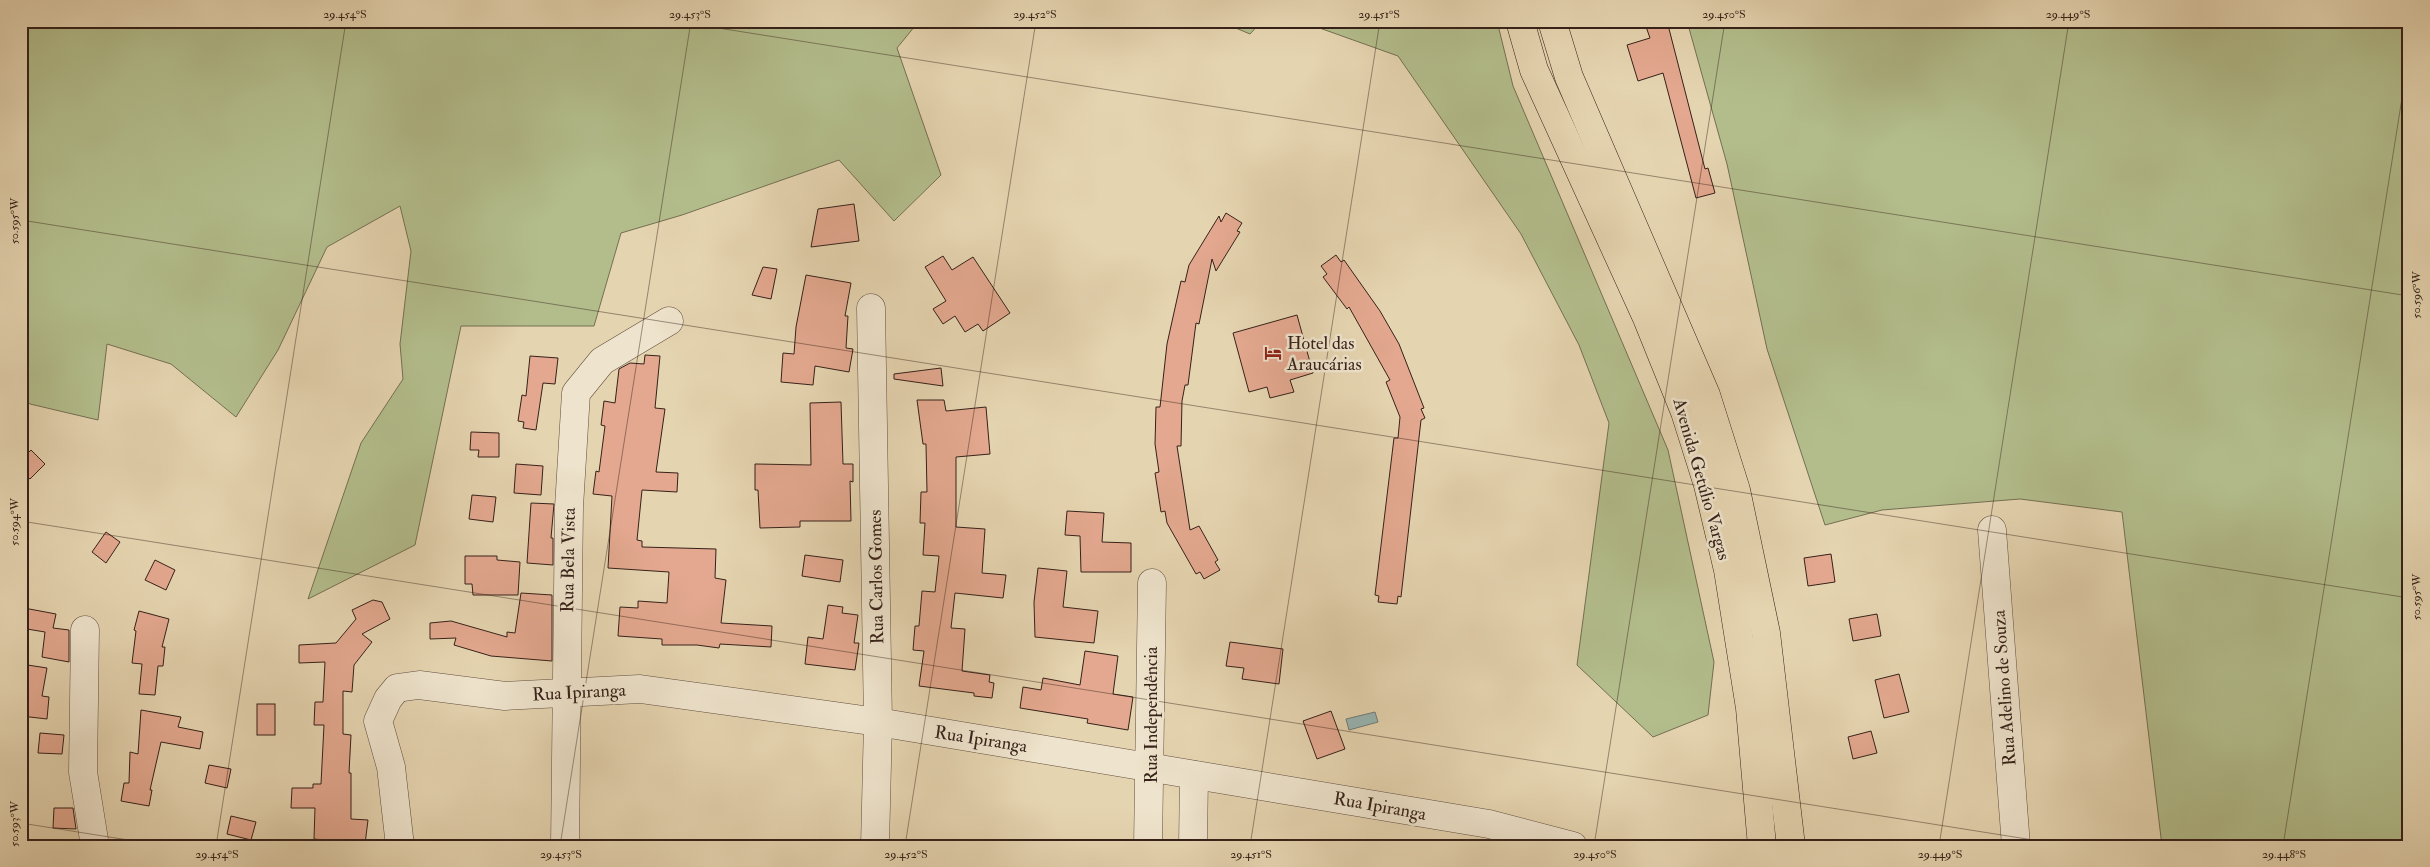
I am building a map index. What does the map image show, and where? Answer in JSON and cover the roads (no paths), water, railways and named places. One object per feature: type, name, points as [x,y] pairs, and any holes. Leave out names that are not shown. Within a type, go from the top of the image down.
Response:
[{"type":"main road","name":"Avenida Getúlio Vargas","points":[[1520,21],[1534,70],[1647,318],[1685,412],[1708,485],[1728,570],[1750,708],[1762,846]]},
{"type":"main road","name":"Avenida Getúlio Vargas","points":[[1552,21],[1570,77],[1706,395],[1736,490],[1766,633],[1791,846]]},
{"type":"street","name":"Rua Carlos Gomes","points":[[872,308],[878,722],[875,846]]},
{"type":"street","name":"Rua Bela Vista","points":[[565,846],[569,507],[576,393],[602,361],[669,321]]},
{"type":"street","name":"Rua Adelino de Souza","points":[[1992,530],[2016,846]]},
{"type":"street","name":"Rua Independência","points":[[1148,846],[1151,767],[1152,584]]},
{"type":"street","points":[[85,630],[83,772],[95,846]]},
{"type":"street","name":"Rua Ipiranga","points":[[400,846],[391,767],[378,721],[388,699],[397,688],[419,685],[506,696],[640,688],[878,722],[1489,824],[1573,846]]},
{"type":"street","points":[[1193,846],[1194,775]]},
{"type":"water","points":[[1375,712],[1378,722],[1349,730],[1346,719]]},
{"type":"place","name":"Hotel das Araucárias","points":[[1273,353]]}]
